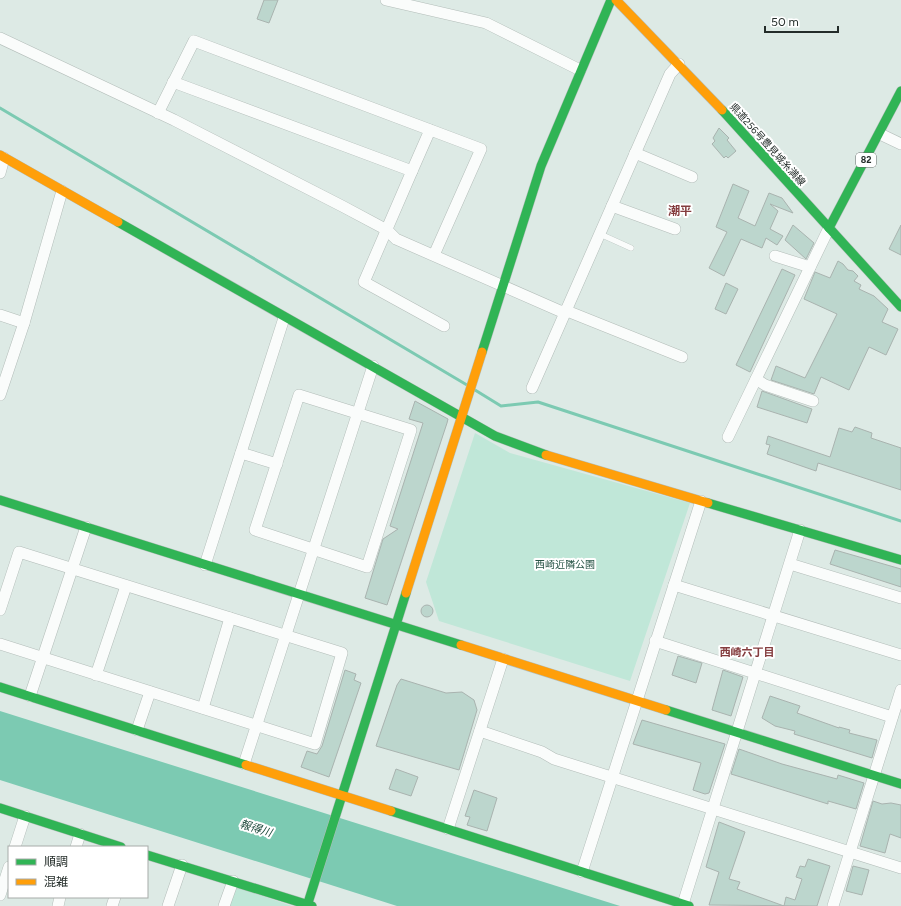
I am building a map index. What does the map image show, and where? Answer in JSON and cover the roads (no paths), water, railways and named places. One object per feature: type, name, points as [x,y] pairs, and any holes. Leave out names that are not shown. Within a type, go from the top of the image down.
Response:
[{"type":"street","points":[[386,0],[486,23],[580,70]]},
{"type":"street","points":[[148,855],[309,905],[312,889],[540,166],[611,0]]},
{"type":"street","name":"県道256号豊見城糸満線","points":[[616,0],[679,64],[901,306]]},
{"type":"street","points":[[0,38],[158,113],[387,230],[396,239],[502,284],[546,305],[566,311],[682,357]]},
{"type":"street","points":[[158,113],[194,40],[481,149],[434,255]]},
{"type":"street","points":[[532,388],[670,74],[679,64]]},
{"type":"street","points":[[173,82],[412,171]]},
{"type":"street","name":"82","points":[[829,228],[880,134],[901,90]]},
{"type":"street","points":[[430,130],[364,282],[444,326]]},
{"type":"street","points":[[880,134],[901,144]]},
{"type":"street","points":[[636,153],[692,177]]},
{"type":"street","points":[[0,173],[2,157],[284,318],[462,416],[495,436],[532,451],[901,560]]},
{"type":"street","points":[[0,395],[24,323],[62,191]]},
{"type":"street","points":[[612,206],[675,228]]},
{"type":"street","points":[[728,437],[829,228]]},
{"type":"street","points":[[775,256],[810,267]]},
{"type":"street","points":[[0,315],[24,323]]},
{"type":"street","points":[[205,565],[284,318]]},
{"type":"street","points":[[244,764],[372,366]]},
{"type":"street","points":[[756,379],[765,385],[813,401]]},
{"type":"street","points":[[299,395],[357,414],[411,430],[367,567],[255,530],[299,395]]},
{"type":"street","points":[[241,453],[277,464]]},
{"type":"street","points":[[0,500],[737,732],[874,777],[901,784]]},
{"type":"street","points":[[582,872],[701,500]]},
{"type":"street","points":[[30,696],[86,527]]},
{"type":"street","points":[[0,687],[686,905],[713,808],[800,530]]},
{"type":"street","points":[[0,610],[19,552],[342,653],[315,744],[0,644]]},
{"type":"street","points":[[790,564],[901,598]]},
{"type":"street","points":[[674,585],[901,655]]},
{"type":"street","points":[[96,675],[126,586]]},
{"type":"street","points":[[203,708],[230,618]]},
{"type":"street","points":[[655,641],[892,717]]},
{"type":"street","points":[[448,829],[503,659]]},
{"type":"street","points":[[833,906],[901,690]]},
{"type":"street","points":[[137,730],[150,692]]},
{"type":"street","points":[[480,731],[542,752],[554,759],[901,868]]},
{"type":"street","points":[[0,808],[118,846]]},
{"type":"street","points":[[15,846],[25,816]]},
{"type":"street","points":[[76,846],[80,834]]},
{"type":"street","points":[[168,906],[182,866]]},
{"type":"street","points":[[0,894],[8,870]]},
{"type":"street","points":[[224,906],[233,881]]},
{"type":"lane","points":[[600,234],[632,248]]},
{"type":"water","name":"報得川","points":[[0,711],[620,906],[397,906],[0,780]]},
{"type":"waterway","points":[[0,108],[467,385]]},
{"type":"waterway","points":[[475,390],[501,406],[538,402],[901,521]]},
{"type":"district","name":"潮平","points":[[680,211]]},
{"type":"district","name":"西崎六丁目","points":[[747,652]]},
{"type":"park label","name":"西崎近隣公園","points":[[565,564]]}]
